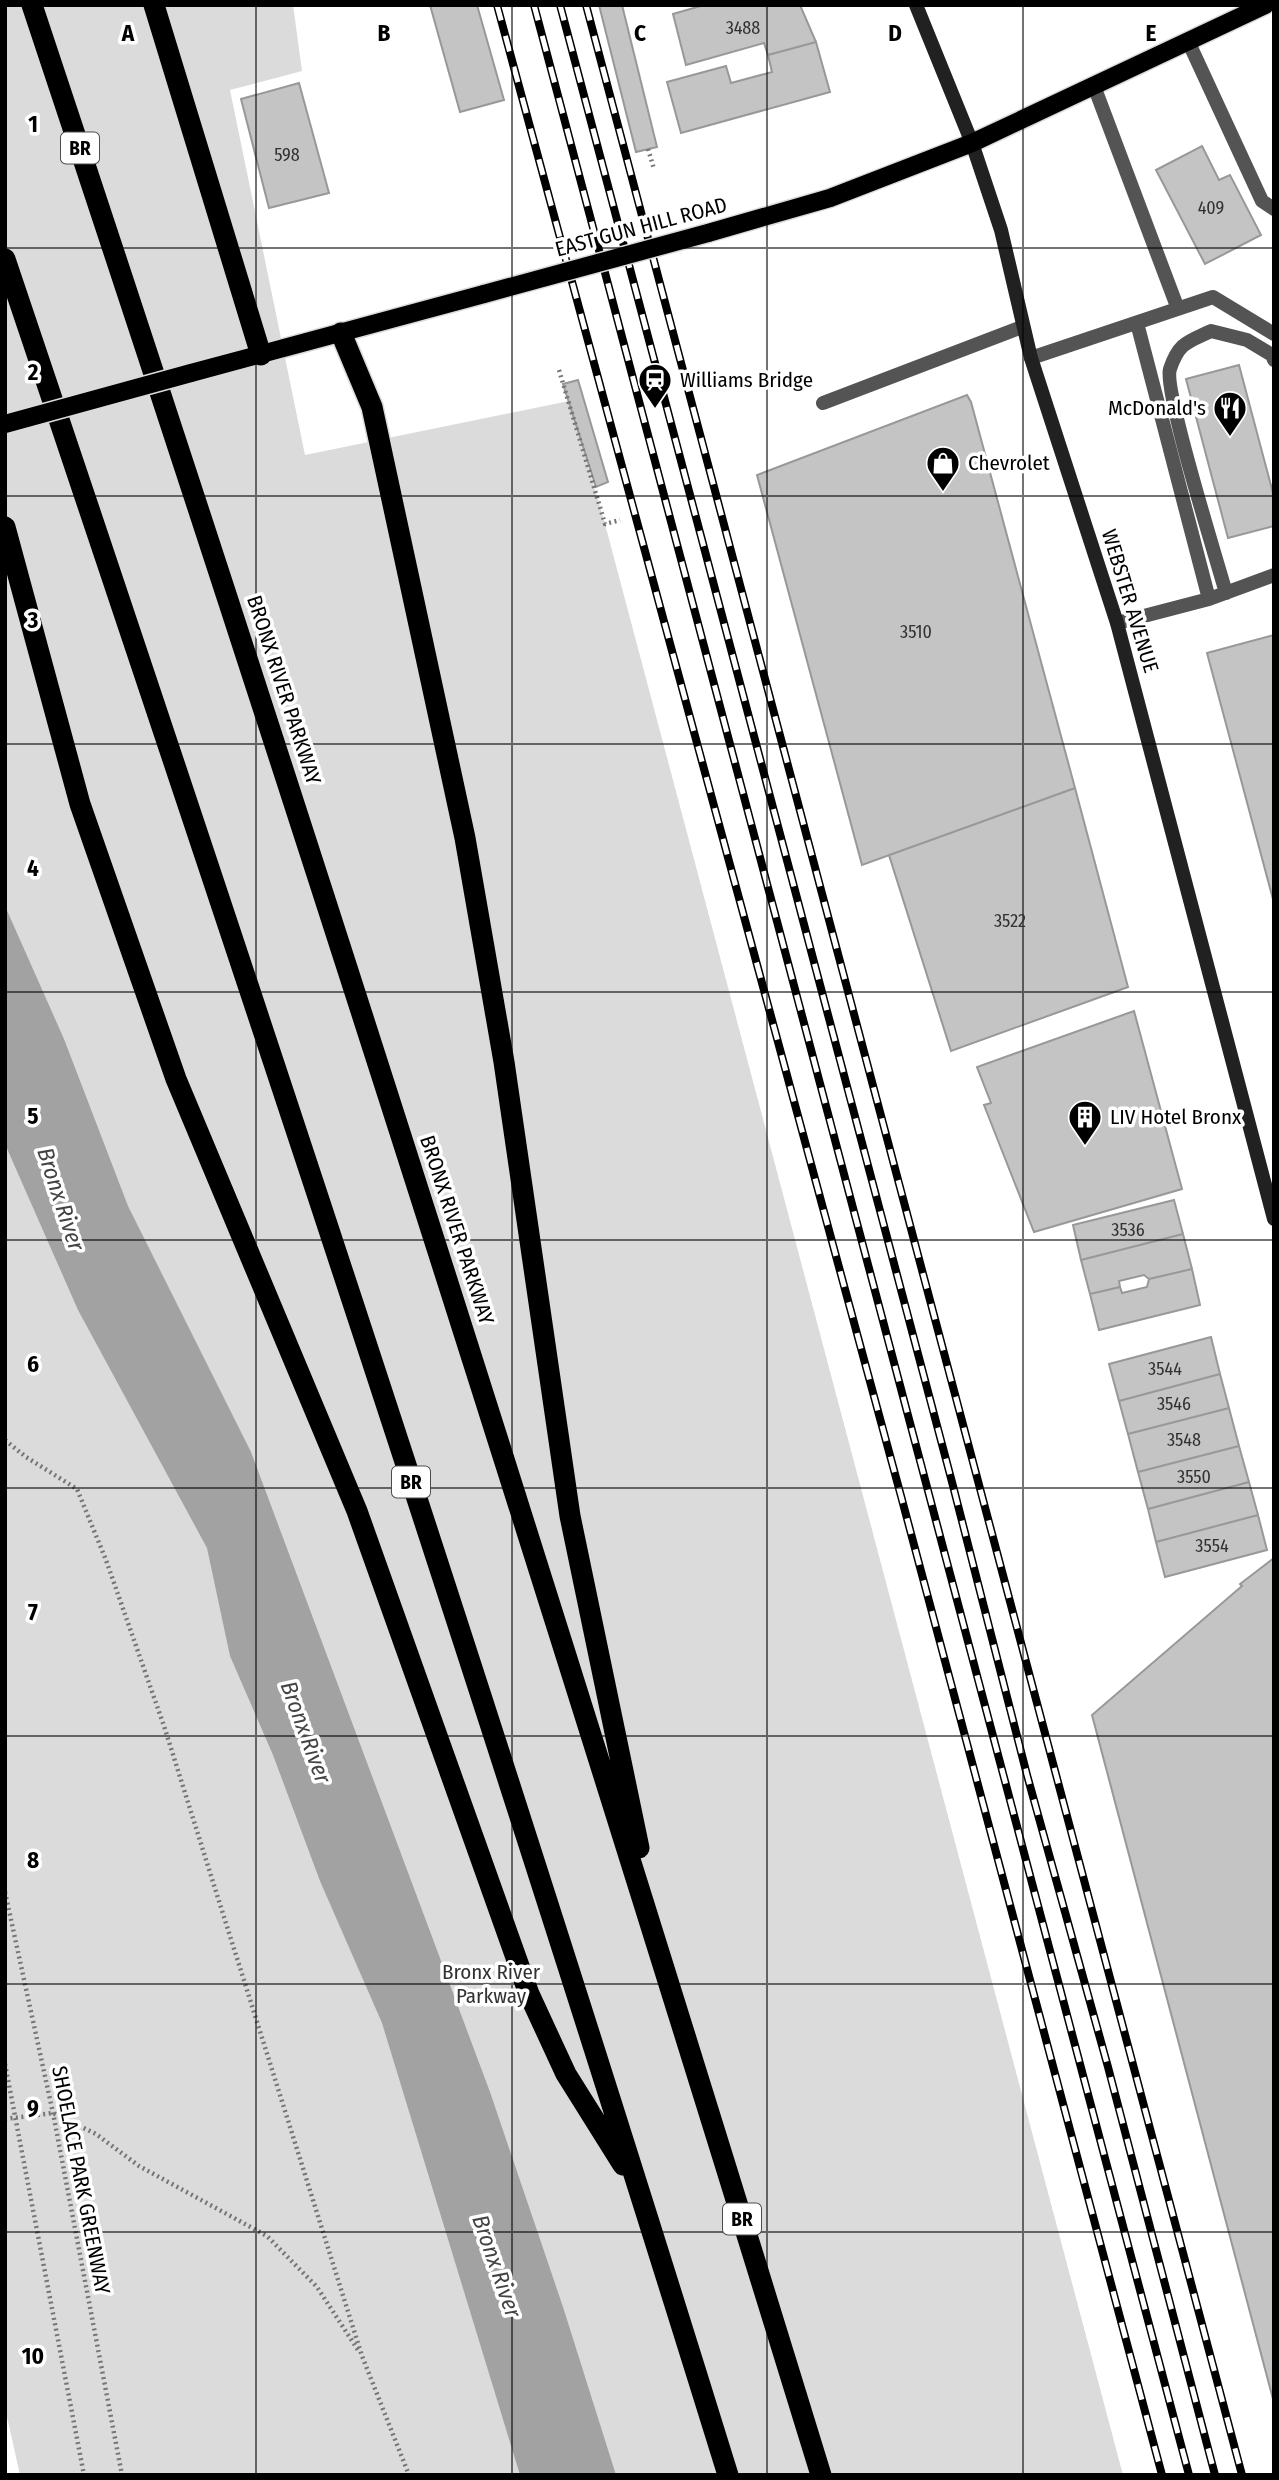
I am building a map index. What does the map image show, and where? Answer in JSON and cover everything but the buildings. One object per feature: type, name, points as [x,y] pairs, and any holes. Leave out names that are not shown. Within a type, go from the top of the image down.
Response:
[{"type":"highway","name":"BRONX RIVER PARKWAY","points":[[32,5],[291,791],[663,1964],[821,2475]]},
{"type":"highway","points":[[154,5],[261,355]]},
{"type":"highway","name":"BR","points":[[5,259],[299,1139],[489,1720],[729,2475]]},
{"type":"highway","points":[[341,333],[372,407],[465,838],[504,1062],[570,1516],[663,1964]]},
{"type":"highway","points":[[5,527],[79,804],[176,1079],[357,1511],[529,1994],[566,2074],[640,2193]]},
{"type":"main road","name":"WEBSTER AVENUE","points":[[916,5],[972,143],[1001,230],[1031,358],[1117,623],[1274,1219]]},
{"type":"main road","name":"EAST GUN HILL ROAD","points":[[5,424],[830,198],[972,143],[1265,5]]},
{"type":"lane","points":[[1188,41],[1262,201],[1274,209]]},
{"type":"lane","points":[[1094,86],[1178,309]]},
{"type":"lane","points":[[1031,358],[1213,297],[1274,334]]},
{"type":"lane","points":[[1137,323],[1209,599]]},
{"type":"lane","points":[[823,403],[1022,327]]},
{"type":"lane","points":[[1227,593],[1176,413],[1168,372],[1181,345],[1211,331],[1247,340],[1272,355],[1274,360]]},
{"type":"lane","points":[[1117,623],[1209,599],[1274,575]]},
{"type":"path","points":[[648,149],[654,169]]},
{"type":"path","points":[[559,370],[606,524],[620,520]]},
{"type":"path","points":[[5,1440],[26,1457],[77,1489],[106,1560],[163,1726],[362,2356],[409,2475]]},
{"type":"path","name":"SHOELACE PARK GREENWAY","points":[[5,1892],[53,2113],[122,2475]]},
{"type":"path","points":[[5,2064],[84,2475]]},
{"type":"path","points":[[5,2119],[53,2113],[96,2134],[139,2166],[267,2236],[317,2287],[362,2356]]},
{"type":"green space","name":"Bronx River Parkway","points":[[5,5],[293,5],[302,71],[230,90],[305,455],[569,401],[605,524],[1123,2475],[20,2475],[5,2408]]},
{"type":"water","name":"Bronx River","points":[[5,906],[64,1039],[128,1206],[251,1452],[490,2092],[563,2307],[616,2475],[520,2475],[382,2023],[320,1881],[273,1755],[230,1656],[207,1548],[78,1310],[5,1144]]},
{"type":"railway","points":[[497,5],[901,1496],[1162,2475]]},
{"type":"railway","points":[[534,5],[1189,2475]]},
{"type":"railway","points":[[560,5],[952,1482],[1027,1775],[1108,2067],[1215,2475]]},
{"type":"railway","points":[[586,5],[1242,2475]]},
{"type":"place","name":"Williams Bridge","points":[[655,410]]},
{"type":"place","name":"McDonald's","points":[[1230,438]]},
{"type":"place","name":"Chevrolet","points":[[943,493]]},
{"type":"place","name":"LIV Hotel Bronx","points":[[1085,1147]]}]
